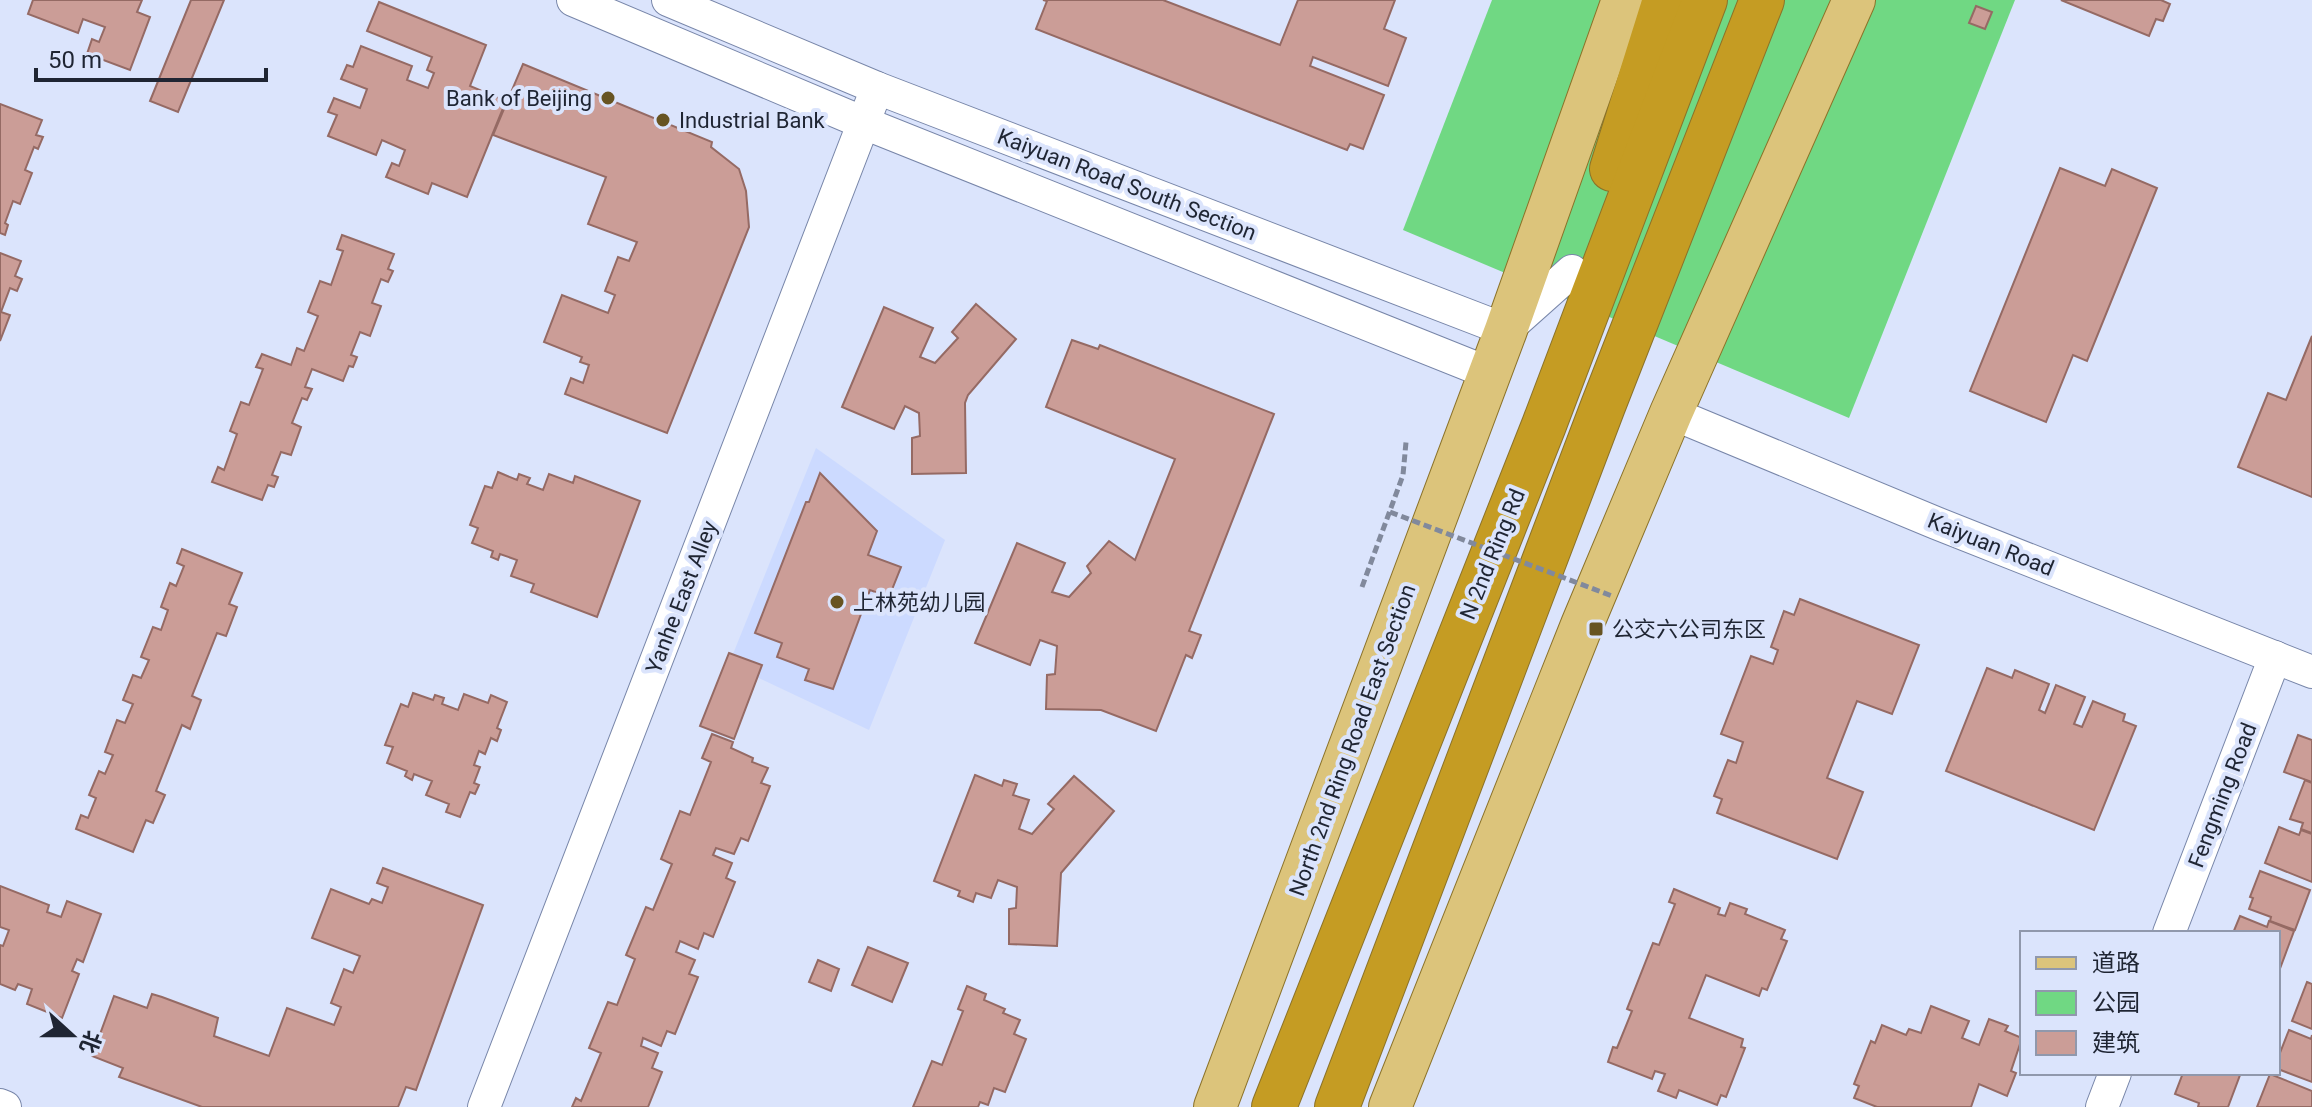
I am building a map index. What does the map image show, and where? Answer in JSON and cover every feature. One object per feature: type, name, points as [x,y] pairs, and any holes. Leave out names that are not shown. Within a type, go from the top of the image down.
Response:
[{"type":"highway","points":[[1544,425],[1572,271],[1610,175],[1665,0]]},
{"type":"highway","name":"N 2nd Ring Rd","points":[[1274,1107],[1544,425],[1705,0]]},
{"type":"highway","points":[[1337,1107],[1603,406],[1762,0]]},
{"type":"highway","points":[[1702,158],[1787,0]]},
{"type":"main road","name":"North 2nd Ring Road East Section","points":[[1215,1107],[1506,330],[1623,0]]},
{"type":"main road","points":[[1390,1107],[1582,625],[1671,413],[1854,0]]},
{"type":"street","name":"Kaiyuan Road South Section","points":[[573,0],[864,123],[1489,373]]},
{"type":"street","name":"Kaiyuan Road South Section","points":[[668,0],[877,88],[1506,330]]},
{"type":"street","name":"Yanhe East Alley","points":[[484,1107],[877,88]]},
{"type":"street","points":[[1506,330],[1572,271]]},
{"type":"street","name":"Kaiyuan Road","points":[[1671,413],[2312,672]]},
{"type":"street","name":"Fengming Road","points":[[2170,931],[2275,657]]},
{"type":"street","points":[[2102,1107],[2114,1075]]},
{"type":"path","points":[[1362,587],[1403,475],[1406,442]]},
{"type":"path","points":[[1390,512],[1612,596]]},
{"type":"shaded area","name":"上林苑幼儿园","points":[[816,448],[945,540],[869,730],[729,664]]},
{"type":"green space","points":[[1492,0],[2015,0],[1849,418],[1403,230]]},
{"type":"building","points":[[33,0],[142,0],[137,12],[150,17],[130,70],[87,54],[92,39],[99,42],[105,27],[83,19],[78,33],[28,14]]},
{"type":"building","points":[[191,0],[224,0],[178,112],[150,101]]},
{"type":"building","points":[[1043,0],[1163,0],[1280,45],[1298,0],[1395,0],[1384,29],[1406,38],[1388,86],[1313,57],[1310,66],[1384,95],[1363,149],[1350,144],[1347,150],[1036,29],[1047,1]]},
{"type":"building","points":[[2061,0],[2161,0],[2170,4],[2163,21],[2156,19],[2149,36]]},
{"type":"building","points":[[379,2],[486,45],[470,86],[506,101],[467,197],[432,183],[428,194],[386,177],[392,163],[399,166],[405,150],[382,140],[376,155],[328,136],[337,115],[328,112],[334,98],[360,108],[367,89],[341,79],[347,65],[353,67],[361,46],[412,66],[407,80],[428,88],[434,73],[427,70],[432,57],[367,31]]},
{"type":"building","points":[[1976,6],[1992,12],[1985,29],[1969,23]]},
{"type":"building","points":[[523,64],[712,142],[711,147],[739,169],[746,191],[749,227],[667,433],[565,394],[571,378],[583,383],[589,365],[580,362],[582,357],[544,342],[562,295],[608,313],[615,295],[605,291],[618,257],[629,261],[637,242],[588,224],[606,177],[493,135]]},
{"type":"building","points":[[0,104],[42,120],[36,135],[43,137],[38,149],[34,147],[25,170],[32,173],[20,204],[13,201],[5,223],[8,225],[5,235],[0,233]]},
{"type":"building","points":[[2060,168],[2105,186],[2112,169],[2157,188],[2087,361],[2073,355],[2046,422],[1970,391]]},
{"type":"building","points":[[342,235],[394,254],[388,269],[393,271],[388,282],[381,279],[372,303],[381,306],[370,336],[360,332],[351,355],[357,357],[343,381],[312,369],[305,387],[312,389],[307,400],[302,398],[292,423],[301,427],[291,455],[281,452],[272,475],[278,477],[274,487],[268,485],[262,500],[212,482],[218,467],[224,470],[237,434],[230,431],[241,402],[249,405],[263,369],[256,367],[262,354],[291,365],[297,348],[304,351],[318,316],[308,312],[320,281],[331,285],[343,251],[337,249]]},
{"type":"building","points":[[0,253],[21,261],[15,276],[22,279],[17,291],[10,288],[1,312],[10,315],[0,341]]},
{"type":"building","points":[[976,304],[1016,339],[968,395],[965,403],[966,473],[912,474],[912,438],[920,436],[919,413],[905,406],[894,429],[842,407],[884,307],[933,328],[920,357],[935,363],[958,338],[952,332]]},
{"type":"building","points":[[2312,336],[2312,497],[2238,467],[2268,393],[2286,400]]},
{"type":"building","points":[[1072,340],[1098,349],[1100,345],[1274,414],[1189,631],[1201,635],[1192,658],[1186,655],[1156,731],[1101,710],[1046,709],[1047,675],[1055,674],[1057,646],[1040,640],[1030,665],[975,643],[1017,543],[1065,563],[1052,592],[1069,597],[1091,573],[1087,566],[1109,541],[1135,560],[1175,459],[1046,407]]},
{"type":"building","points":[[498,472],[517,480],[519,474],[530,478],[527,484],[543,490],[549,474],[573,483],[575,476],[640,501],[597,617],[531,592],[534,584],[511,576],[517,560],[500,554],[498,560],[491,557],[493,551],[472,543],[478,528],[470,525],[485,486],[492,488]]},
{"type":"building","points":[[820,473],[877,531],[868,555],[901,567],[889,597],[870,590],[833,689],[805,680],[809,669],[777,657],[782,643],[755,633]]},
{"type":"building","points":[[182,549],[242,573],[229,604],[237,607],[226,636],[217,633],[192,696],[201,700],[190,729],[182,725],[156,791],[165,795],[153,823],[146,820],[133,852],[76,829],[81,815],[88,818],[96,798],[89,795],[99,771],[105,774],[113,755],[105,752],[117,720],[125,723],[133,704],[123,700],[133,675],[141,678],[149,660],[141,657],[153,627],[161,630],[168,610],[161,607],[170,583],[176,586],[184,566],[177,563]]},
{"type":"building","points":[[1800,599],[1919,645],[1892,714],[1857,701],[1827,778],[1863,792],[1837,859],[1717,813],[1722,799],[1714,796],[1728,760],[1736,763],[1743,742],[1721,734],[1751,656],[1773,664],[1778,650],[1771,647],[1784,611],[1794,615]]},
{"type":"building","points":[[729,653],[762,665],[734,739],[700,726]]},
{"type":"building","points":[[1987,668],[2012,678],[2015,670],[2049,684],[2039,710],[2045,713],[2056,685],[2085,697],[2074,724],[2082,727],[2093,701],[2125,714],[2123,721],[2136,726],[2094,830],[1946,771]]},
{"type":"building","points":[[413,693],[433,700],[435,695],[444,698],[442,704],[458,710],[464,694],[488,703],[491,695],[507,702],[497,728],[501,730],[497,741],[491,738],[485,754],[479,751],[474,765],[480,767],[474,783],[479,785],[475,794],[470,792],[460,817],[446,812],[449,804],[426,795],[432,781],[414,774],[412,780],[405,776],[407,771],[387,763],[393,747],[385,745],[401,704],[408,707]]},
{"type":"building","points":[[712,734],[733,742],[731,748],[768,768],[761,783],[770,786],[748,841],[741,838],[734,854],[716,848],[713,855],[732,863],[726,878],[735,882],[713,937],[704,933],[698,949],[680,941],[676,952],[695,960],[689,974],[698,977],[675,1034],[667,1031],[661,1046],[643,1038],[641,1046],[658,1053],[652,1068],[662,1072],[648,1107],[572,1107],[576,1098],[581,1101],[601,1053],[589,1048],[608,1002],[617,1005],[635,959],[626,955],[646,907],[653,910],[672,864],[661,859],[680,811],[690,815],[711,762],[702,758]]},
{"type":"building","points":[[2298,735],[2312,740],[2312,782],[2284,772]]},
{"type":"building","points":[[975,775],[1002,786],[1004,780],[1017,784],[1013,795],[1029,800],[1019,829],[1032,834],[1054,809],[1048,804],[1074,776],[1114,811],[1061,873],[1057,946],[1009,944],[1009,909],[1016,908],[1017,887],[998,880],[991,898],[976,893],[973,902],[958,896],[960,891],[934,881]]},
{"type":"building","points":[[2305,780],[2312,783],[2312,833],[2301,829],[2303,823],[2290,819]]},
{"type":"building","points":[[2279,827],[2299,835],[2301,830],[2312,834],[2312,882],[2265,863]]},
{"type":"building","points":[[383,868],[483,905],[416,1090],[406,1087],[398,1107],[202,1107],[119,1077],[123,1068],[92,1056],[114,996],[147,1008],[152,994],[218,1018],[214,1036],[269,1056],[287,1008],[334,1025],[341,1007],[331,1003],[344,969],[353,973],[360,956],[312,938],[331,889],[369,904],[372,899],[382,903],[388,887],[377,883]]},
{"type":"building","points":[[2260,871],[2310,890],[2295,930],[2249,909]]},
{"type":"building","points":[[0,886],[49,905],[47,912],[61,917],[67,901],[101,914],[83,962],[77,959],[72,971],[79,974],[62,1018],[27,1004],[32,989],[18,984],[15,990],[0,984],[0,945],[3,946],[9,930],[0,927]]},
{"type":"building","points":[[1674,889],[1720,908],[1718,914],[1725,916],[1730,903],[1747,909],[1745,914],[1785,930],[1781,939],[1787,941],[1767,990],[1762,988],[1759,996],[1706,975],[1689,1018],[1743,1039],[1741,1047],[1745,1048],[1726,1097],[1721,1095],[1717,1105],[1679,1090],[1676,1098],[1658,1091],[1665,1074],[1655,1071],[1652,1079],[1608,1062],[1632,1011],[1627,1009],[1653,943],[1659,945],[1675,904],[1669,902]]},
{"type":"building","points":[[2240,916],[2267,927],[2269,921],[2294,931],[2280,969],[2280,931],[2234,931]]},
{"type":"building","points":[[868,947],[908,963],[892,1002],[852,985]]},
{"type":"building","points":[[818,960],[839,969],[831,991],[809,982]]},
{"type":"building","points":[[2307,982],[2312,984],[2312,1029],[2292,1021]]},
{"type":"building","points":[[967,986],[986,994],[984,1000],[1020,1020],[1014,1034],[1026,1039],[1005,1092],[994,1088],[988,1105],[980,1102],[978,1107],[913,1107],[932,1061],[942,1065],[963,1011],[958,1009]]},
{"type":"building","points":[[1931,1006],[1969,1021],[1962,1038],[1979,1045],[1989,1019],[2008,1026],[2005,1031],[2020,1037],[2020,1044],[2011,1071],[2016,1073],[2007,1096],[1979,1084],[1971,1107],[1877,1107],[1854,1098],[1859,1086],[1854,1084],[1871,1041],[1875,1043],[1882,1025],[1906,1035],[1909,1029],[1921,1033]]},
{"type":"building","points":[[2289,1030],[2311,1039],[2312,1035],[2312,1082],[2280,1070],[2280,1053]]},
{"type":"building","points":[[2182,1075],[2240,1075],[2228,1107],[2198,1107],[2199,1103],[2175,1094]]},
{"type":"building","points":[[2270,1075],[2312,1091],[2312,1107],[2257,1107]]},
{"type":"place","name":"Bank of Beijing","points":[[608,98]]},
{"type":"place","name":"Industrial Bank","points":[[663,120]]},
{"type":"place","name":"上林苑幼儿园","points":[[837,602]]},
{"type":"place","name":"公交六公司东区","points":[[1596,629]]}]
